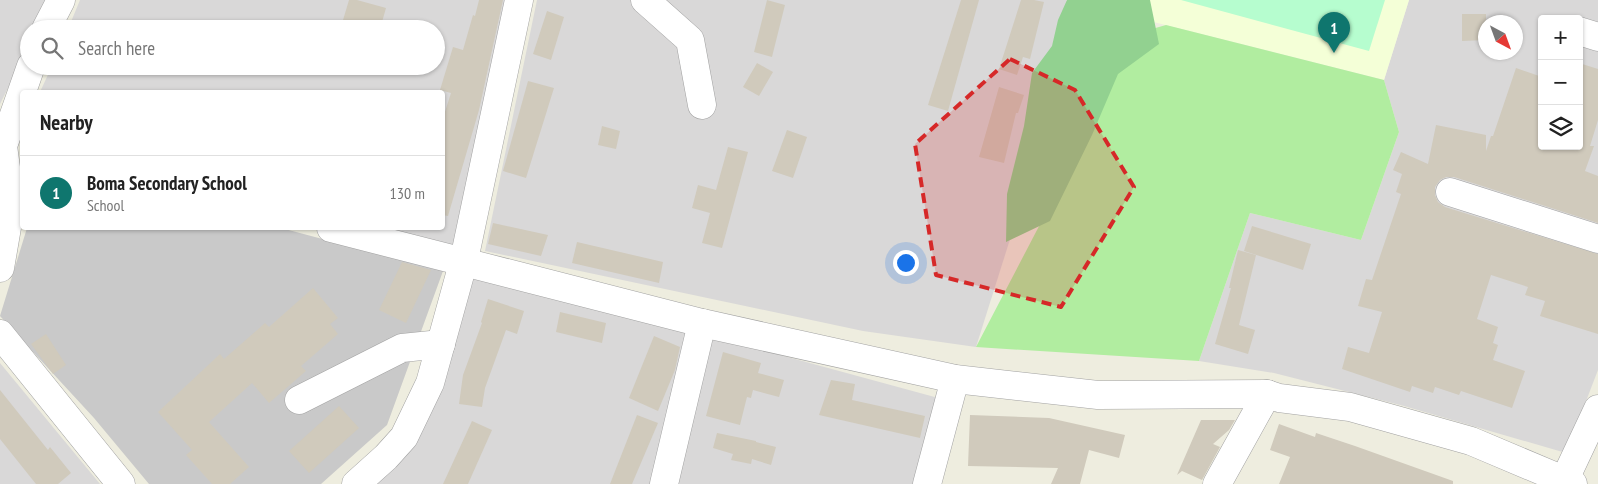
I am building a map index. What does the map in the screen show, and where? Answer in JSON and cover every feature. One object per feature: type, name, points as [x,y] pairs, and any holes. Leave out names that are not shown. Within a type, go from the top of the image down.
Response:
[{"type":"street","points":[[51,20],[61,0]]},
{"type":"street","points":[[356,484],[386,457],[404,437],[430,383],[464,260],[518,0]]},
{"type":"street","points":[[645,0],[690,40],[702,106]]},
{"type":"street","points":[[1583,32],[1598,37]]},
{"type":"street","points":[[26,90],[29,75]]},
{"type":"street","points":[[0,268],[12,204],[3,178],[20,114]]},
{"type":"street","points":[[1450,192],[1598,239]]},
{"type":"street","points":[[339,230],[464,260],[702,323],[956,379],[1098,395],[1267,394],[1279,398],[1350,406],[1470,441],[1569,482],[1598,409]]},
{"type":"street","points":[[664,484],[702,323]]},
{"type":"street","points":[[0,334],[122,484]]},
{"type":"street","points":[[299,400],[402,348],[441,344]]},
{"type":"street","points":[[928,484],[956,379]]},
{"type":"street","points":[[1217,484],[1267,394]]},
{"type":"highlighted area","points":[[1010,59],[1075,90],[1134,187],[1061,307],[936,275],[915,144]]},
{"type":"shaded area","points":[[0,0],[52,0],[42,20],[20,20],[20,64],[0,104]]},
{"type":"shaded area","points":[[80,0],[511,0],[455,247],[386,230],[445,230],[445,90],[41,90],[48,75],[445,75],[445,20],[72,20]]},
{"type":"shaded area","points":[[537,0],[1066,0],[1084,5],[976,347],[863,331],[485,251]]},
{"type":"shaded area","points":[[1066,0],[1409,0],[1384,80]]},
{"type":"shaded area","points":[[1409,0],[1598,0],[1598,370],[1566,453],[1404,406],[1274,373],[1199,361],[1250,213],[1361,240],[1399,132],[1384,80]]},
{"type":"shaded area","points":[[26,230],[289,230],[443,271],[387,425],[321,484],[149,484],[94,418],[0,316]]},
{"type":"shaded area","points":[[474,277],[691,333],[654,484],[375,484]]},
{"type":"shaded area","points":[[711,336],[942,399],[918,484],[677,484]]},
{"type":"shaded area","points":[[0,363],[100,484],[0,484]]},
{"type":"green space","points":[[1067,0],[1150,0],[1159,44],[1118,74],[1092,135],[1050,221],[1006,242],[1007,194],[1024,126],[1032,73],[1052,46],[1058,20]]},
{"type":"green space","points":[[1181,0],[1385,0],[1369,51]]},
{"type":"green space","points":[[1166,25],[1384,80],[1399,132],[1361,240],[1250,213],[1199,361],[976,347],[1073,161],[1117,39]]},
{"type":"building","points":[[349,0],[357,0],[386,8],[383,20],[343,20]]},
{"type":"building","points":[[479,0],[503,0],[479,110],[448,216],[445,216],[445,112],[451,93],[440,90],[453,47],[463,50],[473,15],[475,16]]},
{"type":"building","points":[[767,0],[785,5],[772,57],[754,52]]},
{"type":"building","points":[[961,0],[979,0],[948,111],[928,105]]},
{"type":"building","points":[[1021,0],[1044,2],[1030,59],[1023,57],[1017,75],[999,69]]},
{"type":"building","points":[[547,11],[564,17],[551,60],[533,54]]},
{"type":"building","points":[[1462,14],[1486,14],[1478,15],[1478,40],[1462,41]]},
{"type":"building","points":[[757,63],[773,72],[759,96],[743,87]]},
{"type":"building","points":[[1583,64],[1598,69],[1598,120],[1590,146],[1594,146],[1585,171],[1598,176],[1598,223],[1454,177],[1446,177],[1440,180],[1435,187],[1435,195],[1438,202],[1445,207],[1598,254],[1598,334],[1540,316],[1545,301],[1525,295],[1528,287],[1491,275],[1477,319],[1498,327],[1493,343],[1498,345],[1493,360],[1525,371],[1512,408],[1461,391],[1459,395],[1435,387],[1433,393],[1412,386],[1410,392],[1342,369],[1348,347],[1369,353],[1382,312],[1358,306],[1366,279],[1372,280],[1401,194],[1396,192],[1402,174],[1393,170],[1401,152],[1428,164],[1436,125],[1486,135],[1486,151],[1516,68],[1538,76],[1538,150],[1583,150]]},
{"type":"building","points":[[528,81],[554,88],[526,178],[503,171]]},
{"type":"building","points":[[999,87],[1024,95],[1018,113],[1016,113],[1004,163],[979,157]]},
{"type":"building","points":[[602,126],[620,131],[616,149],[598,145]]},
{"type":"building","points":[[787,130],[807,137],[793,178],[772,171]]},
{"type":"building","points":[[728,147],[748,152],[722,248],[702,243],[710,213],[692,208],[698,185],[716,190]]},
{"type":"building","points":[[493,223],[548,235],[541,256],[488,244]]},
{"type":"building","points":[[1252,226],[1311,244],[1303,270],[1244,251]]},
{"type":"building","points":[[577,242],[663,262],[659,283],[572,263]]},
{"type":"building","points":[[1238,250],[1256,255],[1239,325],[1255,330],[1248,354],[1215,344],[1231,288],[1229,288]]},
{"type":"building","points":[[402,262],[431,270],[406,323],[379,310]]},
{"type":"building","points":[[313,288],[338,318],[330,324],[338,334],[301,366],[306,371],[269,403],[252,383],[209,422],[249,467],[230,484],[212,484],[186,455],[192,450],[158,412],[220,354],[224,359],[265,323],[269,327]]},
{"type":"building","points":[[488,299],[524,311],[517,334],[506,330],[485,388],[482,407],[459,404],[463,375],[482,323]]},
{"type":"building","points":[[560,312],[606,323],[602,343],[556,332]]},
{"type":"building","points":[[46,334],[66,365],[53,374],[31,344]]},
{"type":"building","points":[[654,336],[680,347],[675,370],[658,411],[629,398]]},
{"type":"building","points":[[723,352],[761,363],[758,373],[784,380],[779,397],[753,390],[751,398],[747,397],[740,425],[706,416]]},
{"type":"building","points":[[831,380],[855,384],[852,400],[925,416],[920,438],[819,415]]},
{"type":"building","points":[[0,390],[48,450],[50,447],[71,473],[58,484],[36,484],[0,439]]},
{"type":"building","points":[[339,406],[359,428],[309,473],[289,451]]},
{"type":"building","points":[[637,415],[658,423],[632,484],[610,484]]},
{"type":"building","points":[[970,415],[1049,418],[1125,435],[1119,458],[1089,450],[1080,484],[1051,484],[1058,468],[968,466]]},
{"type":"building","points":[[1201,420],[1235,420],[1229,430],[1213,444],[1220,447],[1202,480],[1182,471],[1177,475]]},
{"type":"building","points":[[472,421],[492,430],[468,484],[443,484]]},
{"type":"building","points":[[1279,424],[1315,437],[1316,433],[1355,446],[1453,481],[1453,484],[1279,484],[1290,457],[1270,450]]},
{"type":"building","points":[[717,433],[776,447],[771,465],[752,459],[751,464],[731,460],[733,454],[713,448]]},
{"type":"place","name":"Boma Secondary School","points":[[1334,53]]}]
